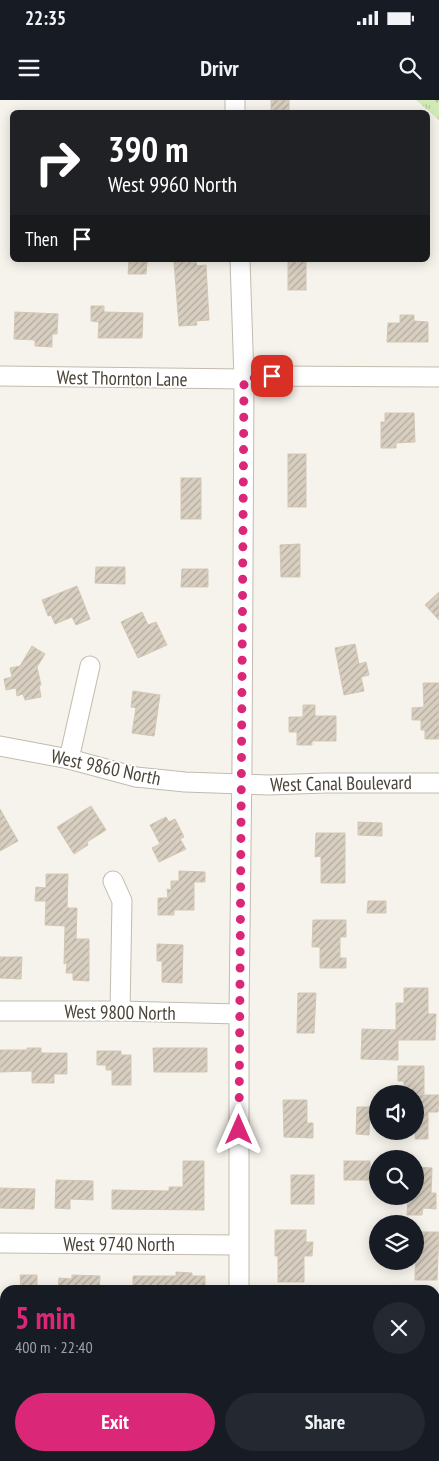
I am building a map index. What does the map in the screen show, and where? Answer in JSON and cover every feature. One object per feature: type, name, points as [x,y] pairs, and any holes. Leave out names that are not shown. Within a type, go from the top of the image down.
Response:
[{"type":"street","points":[[239,1285],[244,379],[240,262]]},
{"type":"street","name":"West Thornton Lane","points":[[0,376],[244,379],[272,376],[439,377]]},
{"type":"street","points":[[69,759],[90,666]]},
{"type":"street","name":"West 9860 North","points":[[0,746],[69,759],[136,777],[185,782],[242,783]]},
{"type":"street","name":"West Canal Boulevard","points":[[242,783],[269,785],[439,783]]},
{"type":"street","points":[[113,881],[122,901],[120,1011]]},
{"type":"street","name":"West 9800 North","points":[[0,1011],[120,1011],[239,1014]]},
{"type":"street","name":"West 9740 North","points":[[0,1243],[238,1245]]},
{"type":"path","points":[[436,100],[439,103]]},
{"type":"green space","points":[[416,100],[439,100],[439,120],[430,110]]},
{"type":"building","points":[[271,100],[289,100],[289,110],[271,110]]},
{"type":"building","points":[[129,262],[147,262],[146,274],[128,274]]},
{"type":"building","points":[[174,262],[196,262],[197,266],[206,265],[209,320],[196,321],[197,325],[179,326]]},
{"type":"building","points":[[288,262],[306,262],[306,290],[288,290]]},
{"type":"building","points":[[91,306],[104,306],[104,312],[143,313],[142,338],[98,338],[99,322],[91,321]]},
{"type":"building","points":[[15,312],[58,314],[57,334],[52,334],[52,347],[35,346],[35,340],[14,339]]},
{"type":"building","points":[[400,315],[414,315],[414,321],[428,322],[428,342],[387,342],[388,323],[400,323]]},
{"type":"building","points":[[385,413],[414,413],[415,442],[396,443],[396,448],[381,448],[381,422],[385,422]]},
{"type":"building","points":[[288,454],[306,454],[306,507],[288,507]]},
{"type":"building","points":[[181,478],[201,478],[201,519],[181,519]]},
{"type":"building","points":[[300,544],[300,577],[281,577],[280,545]]},
{"type":"building","points":[[96,567],[125,567],[125,584],[95,583]]},
{"type":"building","points":[[182,569],[208,569],[208,587],[181,587]]},
{"type":"building","points":[[77,586],[90,619],[76,625],[72,617],[55,624],[51,615],[48,616],[42,600]]},
{"type":"building","points":[[439,592],[439,620],[425,605]]},
{"type":"building","points":[[142,612],[148,625],[156,622],[167,645],[138,658],[121,622]]},
{"type":"building","points":[[355,644],[359,664],[366,662],[369,675],[361,677],[364,691],[344,695],[335,648]]},
{"type":"building","points":[[32,646],[45,654],[37,667],[41,685],[39,685],[41,697],[25,700],[23,694],[17,696],[16,688],[6,690],[4,679],[12,677],[10,668],[20,666]]},
{"type":"building","points":[[423,683],[439,683],[439,739],[425,739],[425,730],[421,730],[421,720],[412,720],[412,708],[424,707]]},
{"type":"building","points":[[133,691],[160,695],[154,736],[132,733],[136,708],[131,707]]},
{"type":"building","points":[[303,705],[315,705],[315,716],[336,716],[336,741],[312,741],[312,745],[297,745],[297,732],[289,732],[289,717],[303,717]]},
{"type":"building","points":[[91,806],[106,830],[87,842],[88,845],[74,854],[57,827]]},
{"type":"building","points":[[0,809],[18,841],[0,851]]},
{"type":"building","points":[[166,817],[169,822],[175,819],[184,837],[180,839],[186,849],[159,862],[152,848],[160,844],[150,825]]},
{"type":"building","points":[[358,822],[382,823],[382,836],[358,835]]},
{"type":"building","points":[[316,833],[345,833],[345,883],[321,883],[321,856],[315,857]]},
{"type":"building","points":[[179,871],[205,872],[205,882],[194,882],[194,910],[174,910],[174,915],[158,915],[158,898],[168,898],[167,889],[171,890],[171,881],[179,881]]},
{"type":"building","points":[[46,874],[68,874],[67,908],[77,908],[76,939],[89,939],[89,981],[73,980],[73,973],[66,973],[67,963],[64,964],[65,926],[45,925],[46,901],[35,901],[36,887],[46,888]]},
{"type":"building","points":[[368,901],[386,901],[386,913],[367,913]]},
{"type":"building","points":[[313,920],[346,920],[346,937],[340,937],[340,958],[346,958],[346,968],[320,968],[320,947],[312,947]]},
{"type":"building","points":[[157,944],[183,945],[182,983],[162,982],[162,961],[157,961]]},
{"type":"building","points":[[0,957],[22,957],[21,979],[0,978]]},
{"type":"building","points":[[404,988],[428,988],[428,1014],[436,1014],[435,1040],[398,1040],[398,1060],[361,1059],[362,1029],[396,1030],[396,1003],[404,1003]]},
{"type":"building","points":[[298,993],[316,993],[314,1033],[297,1033]]},
{"type":"building","points":[[27,1048],[41,1048],[41,1053],[67,1053],[67,1074],[54,1074],[54,1083],[32,1083],[32,1071],[0,1072],[0,1050],[27,1050]]},
{"type":"building","points":[[153,1048],[207,1048],[207,1072],[154,1072]]},
{"type":"building","points":[[97,1051],[121,1051],[121,1055],[131,1055],[131,1085],[112,1085],[112,1070],[106,1070],[106,1065],[97,1065]]},
{"type":"building","points":[[398,1066],[424,1066],[424,1085],[404,1085],[404,1081],[398,1081]]},
{"type":"building","points":[[424,1095],[439,1095],[438,1112],[428,1112],[428,1139],[424,1139]]},
{"type":"building","points":[[283,1100],[307,1100],[307,1123],[313,1123],[313,1138],[284,1137]]},
{"type":"building","points":[[357,1107],[369,1107],[369,1135],[356,1134]]},
{"type":"building","points":[[183,1161],[204,1161],[204,1210],[112,1209],[112,1190],[169,1191],[169,1187],[183,1187]]},
{"type":"building","points":[[344,1161],[369,1161],[369,1180],[344,1180]]},
{"type":"building","points":[[424,1168],[432,1168],[431,1193],[436,1193],[436,1209],[423,1208],[422,1215],[407,1215],[408,1205],[424,1205]]},
{"type":"building","points":[[291,1175],[314,1175],[314,1204],[291,1204]]},
{"type":"building","points":[[56,1180],[93,1181],[93,1200],[70,1199],[70,1209],[55,1208]]},
{"type":"building","points":[[0,1188],[35,1189],[34,1209],[0,1208]]},
{"type":"building","points":[[275,1230],[306,1230],[306,1242],[313,1242],[312,1256],[304,1256],[304,1282],[278,1282]]},
{"type":"building","points":[[424,1232],[439,1232],[437,1280],[415,1280],[415,1270],[424,1270]]},
{"type":"building","points":[[176,1272],[192,1273],[192,1276],[205,1276],[205,1285],[133,1285],[133,1276],[176,1276]]},
{"type":"building","points":[[20,1275],[37,1275],[37,1285],[21,1285]]},
{"type":"building","points":[[72,1275],[100,1276],[99,1285],[58,1285],[59,1278],[72,1279]]},
{"type":"route","points":[[239,1130],[244,379],[272,376]]}]
